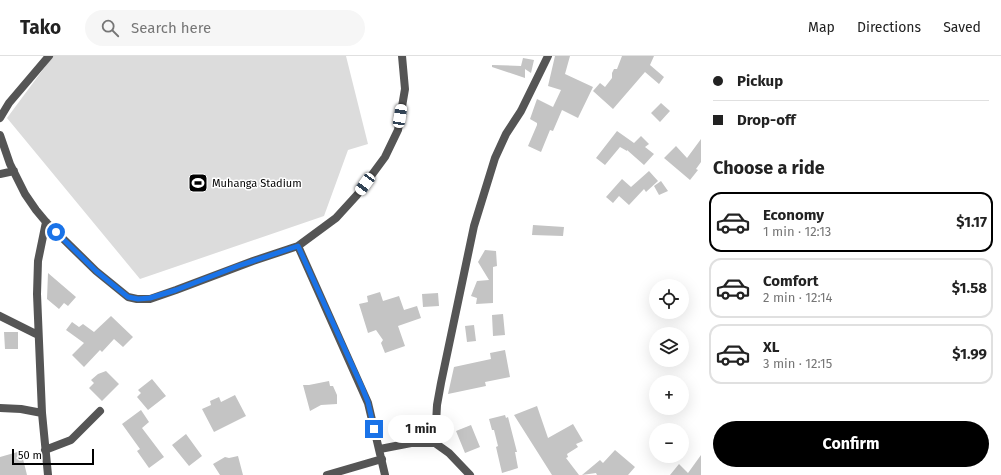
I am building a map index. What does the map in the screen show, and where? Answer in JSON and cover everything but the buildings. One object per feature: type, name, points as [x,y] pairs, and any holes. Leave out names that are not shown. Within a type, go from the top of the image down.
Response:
[{"type":"street","points":[[0,118],[9,103],[49,56]]},
{"type":"street","points":[[0,135],[25,194],[46,222],[96,271],[128,297],[138,299],[150,298],[298,246],[336,218],[357,195],[385,157],[398,130],[405,89],[402,56]]},
{"type":"street","points":[[435,443],[440,383],[476,220],[495,158],[506,134],[521,111],[548,56]]},
{"type":"street","points":[[0,174],[14,171]]},
{"type":"street","points":[[46,222],[38,261],[37,294],[42,413],[48,475]]},
{"type":"street","points":[[298,246],[368,402],[385,475]]},
{"type":"street","points":[[0,316],[38,335]]},
{"type":"street","points":[[0,408],[21,409],[42,413]]},
{"type":"street","points":[[45,450],[71,440],[100,411]]},
{"type":"street","points":[[380,449],[412,443],[435,443],[448,453],[470,475]]},
{"type":"street","points":[[327,475],[382,459]]},
{"type":"shaded area","name":"Muhanga Stadium","points":[[53,56],[346,56],[368,144],[348,150],[324,216],[140,279],[7,118]]},
{"type":"place","name":"Muhanga Stadium","points":[[198,183]]},
{"type":"route","points":[[56,232],[96,271],[128,297],[138,299],[150,298],[176,290],[210,276],[298,246],[320,298],[362,387],[368,402],[374,429]]}]
